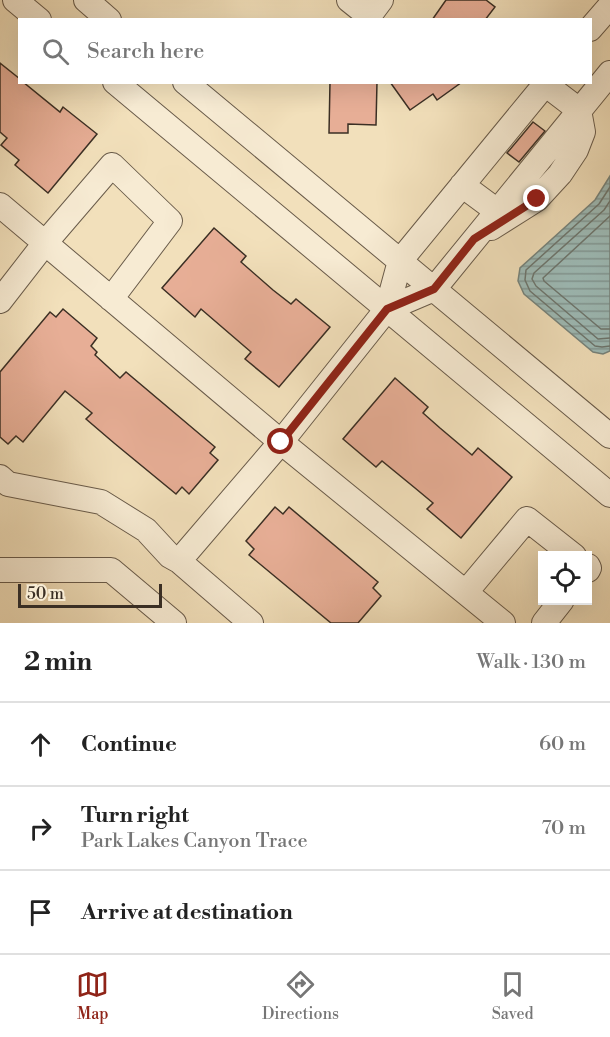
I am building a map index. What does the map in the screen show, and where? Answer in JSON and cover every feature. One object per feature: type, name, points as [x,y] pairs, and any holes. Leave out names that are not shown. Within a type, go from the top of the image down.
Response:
[{"type":"street","points":[[15,0],[37,18]]},
{"type":"street","points":[[86,0],[107,18]]},
{"type":"street","points":[[349,0],[375,8]]},
{"type":"street","points":[[592,28],[610,6]]},
{"type":"street","points":[[387,309],[434,289],[610,73]]},
{"type":"street","points":[[117,84],[610,495]]},
{"type":"street","points":[[187,84],[610,436]]},
{"type":"street","points":[[179,561],[281,442],[387,309],[400,261],[545,84]]},
{"type":"street","points":[[474,239],[537,199],[560,174],[576,150],[583,132],[579,110],[547,84]]},
{"type":"street","points":[[0,301],[45,243],[112,165],[170,221],[111,299]]},
{"type":"street","points":[[462,185],[497,211]]},
{"type":"street","points":[[0,205],[281,442],[503,623]]},
{"type":"street","points":[[0,477],[8,484],[101,502],[146,530],[170,556],[179,561],[252,623]]},
{"type":"street","points":[[466,592],[527,519],[569,551]]},
{"type":"street","points":[[0,570],[111,570],[174,623]]},
{"type":"street","points":[[544,623],[558,605]]},
{"type":"water","points":[[610,176],[610,351],[603,354],[593,352],[524,294],[518,281],[520,268],[595,200]]},
{"type":"building","points":[[446,0],[486,0],[495,7],[487,18],[433,18]]},
{"type":"building","points":[[0,63],[18,77],[18,84],[25,84],[60,112],[63,107],[97,134],[48,193],[15,165],[19,160],[1,145],[7,138],[0,132]]},
{"type":"building","points":[[330,84],[377,84],[376,125],[348,124],[348,133],[329,133]]},
{"type":"building","points":[[391,84],[459,84],[437,100],[433,94],[410,110]]},
{"type":"building","points":[[533,122],[545,131],[519,162],[507,153]]},
{"type":"building","points":[[214,228],[246,256],[241,262],[273,290],[291,304],[296,299],[330,327],[279,387],[245,359],[251,352],[201,309],[195,317],[162,288]]},
{"type":"building","points":[[63,309],[97,338],[91,346],[97,352],[95,355],[120,378],[126,372],[215,447],[210,453],[218,460],[189,494],[182,487],[176,494],[114,443],[86,419],[92,413],[65,391],[23,442],[16,436],[8,444],[0,437],[0,372],[50,312],[56,317]]},
{"type":"building","points":[[395,378],[428,407],[423,413],[440,428],[472,455],[478,448],[512,477],[461,538],[427,509],[433,503],[382,461],[376,467],[343,439]]},
{"type":"building","points":[[275,507],[283,514],[289,507],[378,582],[373,588],[381,596],[358,623],[331,623],[249,555],[254,549],[246,541]]},
{"type":"route","points":[[281,442],[387,309],[434,289],[474,239],[537,199]]}]
